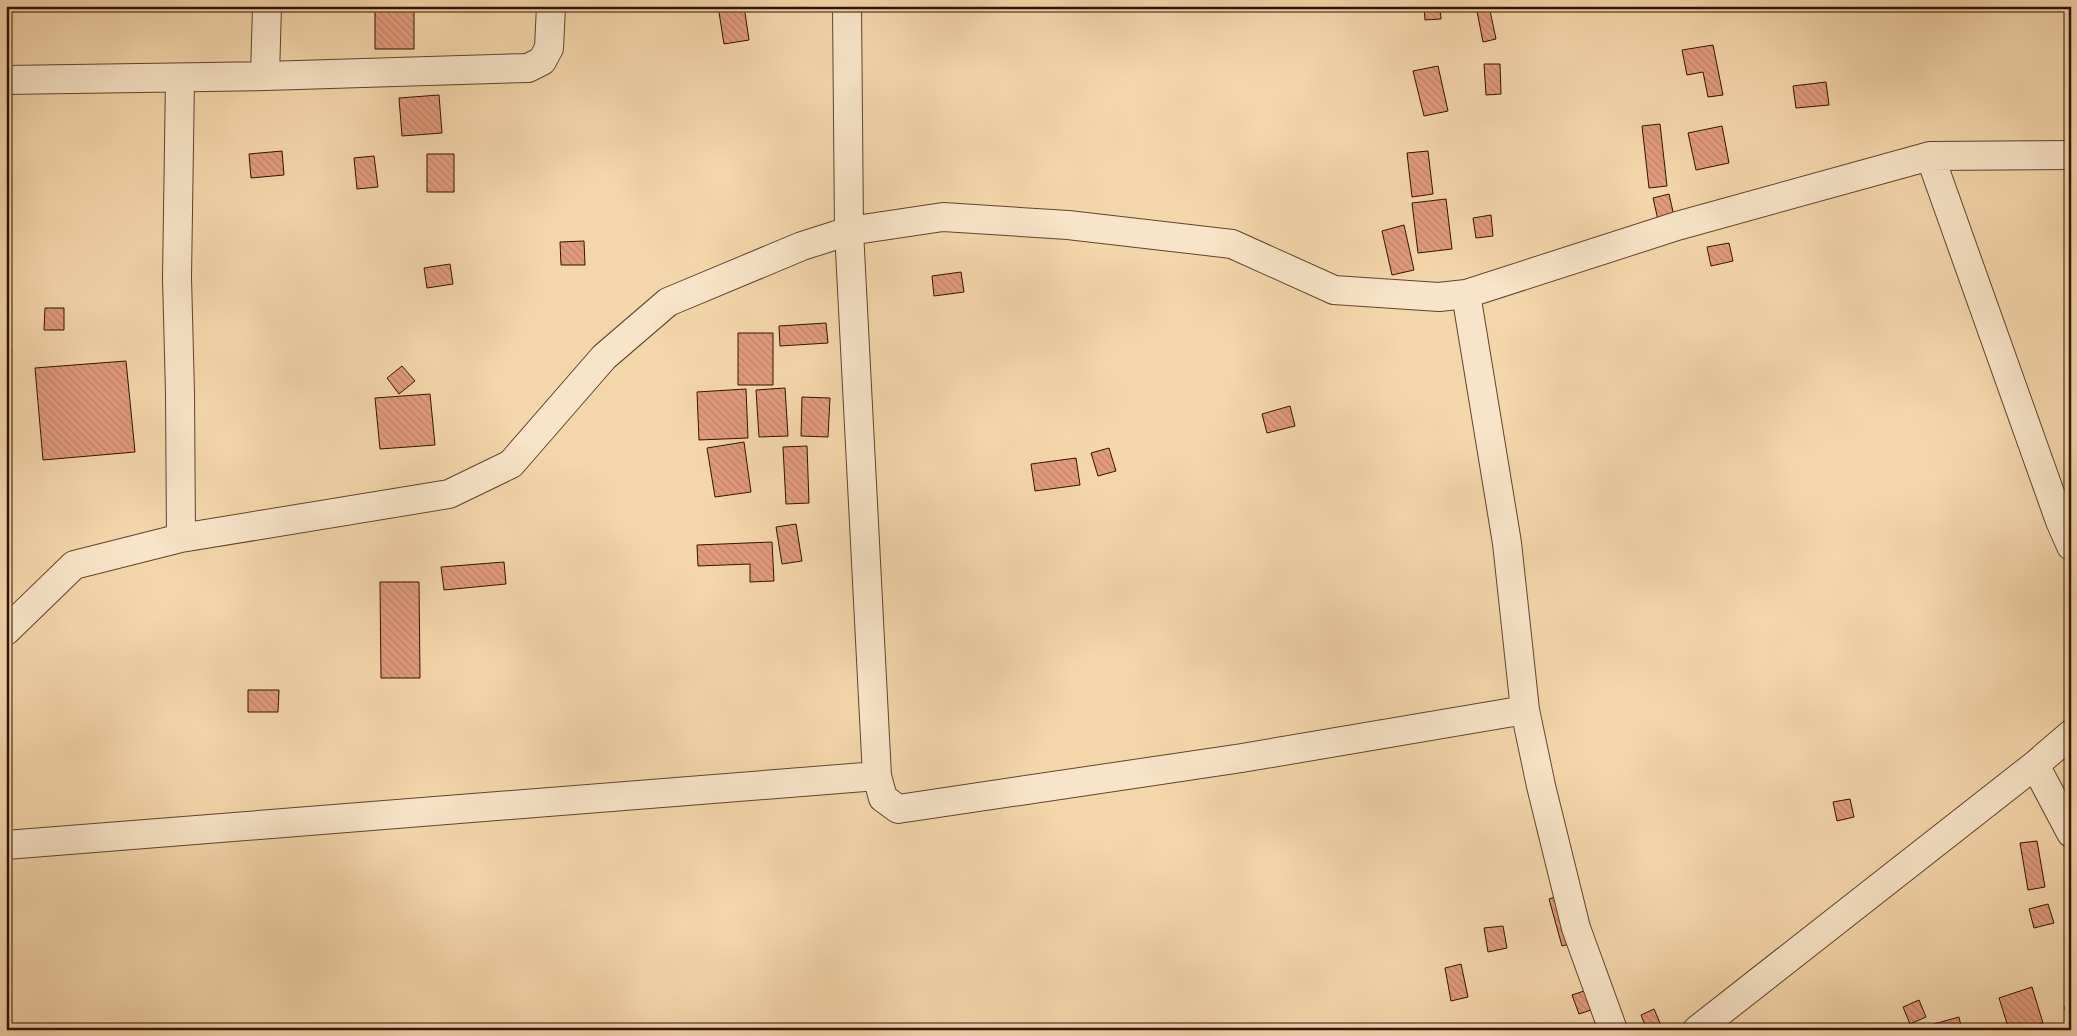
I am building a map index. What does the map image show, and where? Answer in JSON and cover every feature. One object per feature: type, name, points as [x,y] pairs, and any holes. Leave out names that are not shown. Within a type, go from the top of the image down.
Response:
[{"type":"street","points":[[265,76],[267,6]]},
{"type":"street","points":[[6,80],[180,78],[528,68],[542,61],[549,48],[551,6]]},
{"type":"street","points":[[847,6],[849,231],[877,776],[883,798],[898,809],[1242,758],[1525,710]]},
{"type":"street","points":[[180,78],[177,278],[181,538]]},
{"type":"street","points":[[6,631],[74,565],[181,538],[449,494],[510,464],[604,357],[668,302],[802,246],[849,231],[943,218],[1068,225],[1232,244],[1334,290],[1439,297],[1466,294],[1677,226],[1930,156],[2071,155]]},
{"type":"street","points":[[1930,156],[2060,521],[2071,546]]},
{"type":"street","points":[[1466,294],[1507,543],[1525,710],[1541,786],[1576,928],[1613,1030]]},
{"type":"street","points":[[1697,1030],[2036,765],[2071,734]]},
{"type":"street","points":[[2036,765],[2071,833]]},
{"type":"street","points":[[6,845],[877,776]]},
{"type":"building","points":[[375,6],[414,6],[414,49],[375,49]]},
{"type":"building","points":[[718,6],[744,6],[749,40],[724,44]]},
{"type":"building","points":[[1424,6],[1440,6],[1441,19],[1425,20]]},
{"type":"building","points":[[1476,6],[1489,6],[1496,39],[1483,42]]},
{"type":"building","points":[[1713,45],[1723,95],[1708,97],[1703,72],[1687,75],[1682,50]]},
{"type":"building","points":[[1484,64],[1500,64],[1501,94],[1486,95]]},
{"type":"building","points":[[1438,66],[1448,111],[1424,116],[1413,71]]},
{"type":"building","points":[[1826,82],[1829,105],[1796,108],[1793,86]]},
{"type":"building","points":[[439,95],[442,133],[402,136],[399,98]]},
{"type":"building","points":[[1660,124],[1667,186],[1649,188],[1642,126]]},
{"type":"building","points":[[1722,126],[1729,163],[1696,170],[1688,133]]},
{"type":"building","points":[[282,151],[284,175],[251,178],[249,154]]},
{"type":"building","points":[[1428,151],[1433,194],[1412,197],[1407,153]]},
{"type":"building","points":[[427,154],[454,154],[454,192],[427,192]]},
{"type":"building","points":[[374,156],[378,187],[357,189],[354,158]]},
{"type":"building","points":[[1669,194],[1674,216],[1658,220],[1653,198]]},
{"type":"building","points":[[1446,199],[1452,249],[1418,253],[1412,203]]},
{"type":"building","points":[[1491,215],[1493,236],[1476,238],[1473,218]]},
{"type":"building","points":[[1404,225],[1414,270],[1392,275],[1382,231]]},
{"type":"building","points":[[584,241],[585,265],[561,265],[560,242]]},
{"type":"building","points":[[1729,243],[1733,261],[1711,266],[1707,247]]},
{"type":"building","points":[[450,264],[453,284],[427,288],[424,268]]},
{"type":"building","points":[[961,272],[964,292],[934,296],[932,276]]},
{"type":"building","points":[[45,308],[64,308],[64,330],[44,330]]},
{"type":"building","points":[[826,323],[828,343],[780,346],[779,326]]},
{"type":"building","points":[[738,333],[773,333],[773,385],[738,385]]},
{"type":"building","points":[[6,349],[12,350],[6,423]]},
{"type":"building","points":[[126,361],[135,452],[43,460],[35,368]]},
{"type":"building","points":[[402,366],[415,381],[399,394],[387,378]]},
{"type":"building","points":[[785,388],[788,436],[759,437],[756,390]]},
{"type":"building","points":[[746,389],[748,438],[699,440],[697,392]]},
{"type":"building","points":[[430,394],[435,445],[380,449],[375,398]]},
{"type":"building","points":[[802,397],[830,398],[828,437],[801,436]]},
{"type":"building","points":[[1290,406],[1295,426],[1267,433],[1262,414]]},
{"type":"building","points":[[744,442],[751,492],[715,497],[707,448]]},
{"type":"building","points":[[807,446],[809,503],[786,504],[783,447]]},
{"type":"building","points":[[1109,448],[1116,471],[1098,476],[1091,453]]},
{"type":"building","points":[[1076,458],[1080,485],[1035,491],[1031,464]]},
{"type":"building","points":[[796,524],[802,561],[782,564],[776,527]]},
{"type":"building","points":[[772,542],[774,581],[750,582],[750,564],[698,566],[697,545]]},
{"type":"building","points":[[504,562],[506,584],[444,590],[441,567]]},
{"type":"building","points":[[380,582],[419,582],[420,678],[381,678]]},
{"type":"building","points":[[248,690],[279,690],[278,712],[248,712]]},
{"type":"building","points":[[1850,799],[1854,817],[1837,821],[1833,802]]},
{"type":"building","points":[[2037,841],[2045,887],[2028,890],[2020,843]]},
{"type":"building","points":[[1564,894],[1577,942],[1562,946],[1549,899]]},
{"type":"building","points":[[2048,904],[2054,923],[2034,928],[2029,909]]},
{"type":"building","points":[[1503,926],[1507,948],[1488,952],[1484,928]]},
{"type":"building","points":[[1461,964],[1468,997],[1451,1001],[1445,968]]},
{"type":"building","points":[[2032,987],[2043,1023],[2020,1030],[2009,1030],[1999,998]]},
{"type":"building","points":[[1590,989],[1597,1008],[1579,1014],[1572,995]]},
{"type":"building","points":[[1919,1000],[1926,1017],[1910,1024],[1903,1007]]},
{"type":"building","points":[[2071,1005],[2071,1027],[2064,1007]]},
{"type":"building","points":[[1654,1009],[1663,1030],[1647,1030],[1641,1015]]},
{"type":"building","points":[[1959,1017],[1962,1030],[1924,1030],[1923,1027]]},
{"type":"building","points":[[1877,1025],[1879,1030],[1866,1030]]}]
